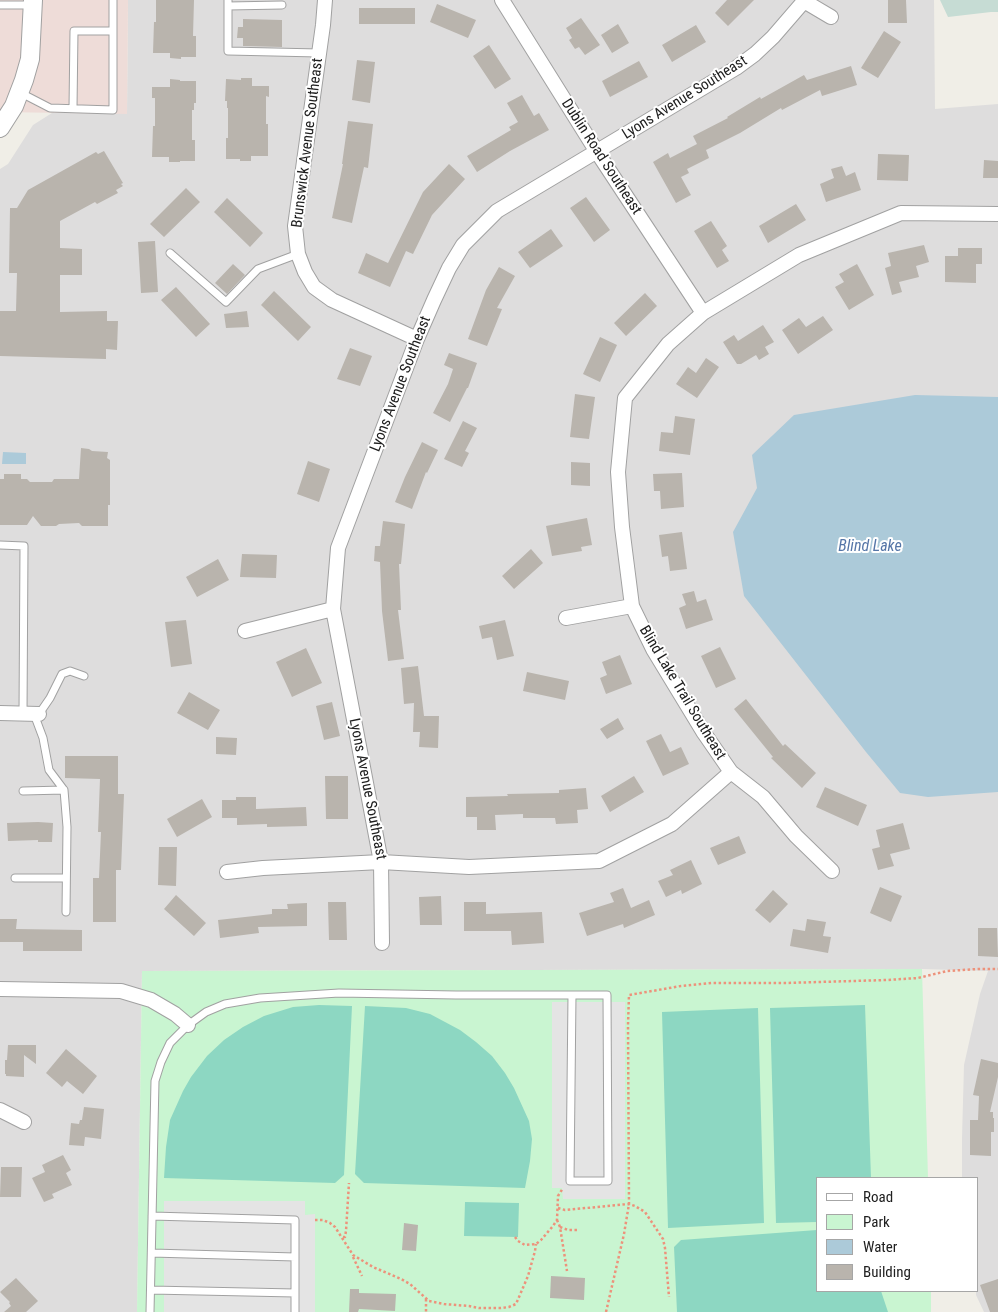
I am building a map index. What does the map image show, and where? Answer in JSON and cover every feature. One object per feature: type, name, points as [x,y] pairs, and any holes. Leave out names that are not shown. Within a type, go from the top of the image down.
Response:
[{"type":"street","name":"Brunswick Avenue Southeast","points":[[325,0],[295,226],[298,254],[305,272],[314,287],[326,296],[417,340]]},
{"type":"street","name":"Dublin Road Southeast","points":[[502,0],[597,152],[703,313]]},
{"type":"street","name":"Lyons Avenue Southeast","points":[[382,943],[382,862],[333,609],[338,548],[417,340],[448,268],[463,244],[497,211],[736,68],[773,37],[804,0]]},
{"type":"street","points":[[804,0],[831,17]]},
{"type":"street","points":[[0,128],[14,106],[30,59],[33,2]]},
{"type":"street","name":"Blind Lake Trail Southeast","points":[[832,871],[796,836],[763,797],[731,772],[704,733],[652,649],[632,606],[622,527],[618,472],[625,398],[668,344],[703,313],[799,255],[901,213],[998,214]]},
{"type":"street","points":[[566,618],[632,606]]},
{"type":"street","points":[[245,631],[333,609]]},
{"type":"street","points":[[0,714],[32,714]]},
{"type":"street","points":[[227,872],[263,868],[382,862],[469,867],[599,861],[672,824],[731,772]]},
{"type":"street","points":[[0,990],[121,991],[151,1000],[175,1014],[188,1025]]},
{"type":"street","points":[[0,1110],[24,1122]]},
{"type":"lane","points":[[19,92],[50,108],[113,110],[113,0]]},
{"type":"lane","points":[[0,5],[33,2]]},
{"type":"lane","points":[[282,5],[228,3],[228,51],[319,53]]},
{"type":"lane","points":[[73,108],[74,31],[113,31]]},
{"type":"lane","points":[[170,253],[226,302],[258,269],[298,254]]},
{"type":"lane","points":[[0,545],[24,546],[32,714],[43,738],[49,770],[64,790],[67,827],[66,912]]},
{"type":"lane","points":[[32,714],[50,698],[62,674],[70,671],[84,676]]},
{"type":"lane","points":[[23,791],[64,790]]},
{"type":"lane","points":[[15,878],[66,878]]},
{"type":"lane","points":[[150,1312],[156,1081],[161,1062],[170,1043],[188,1025],[206,1012],[225,1004],[260,998],[339,993],[608,995],[608,1181],[570,1181],[572,995]]},
{"type":"lane","points":[[152,1216],[295,1220],[295,1312]]},
{"type":"lane","points":[[152,1253],[295,1256]]},
{"type":"lane","points":[[151,1290],[295,1293]]},
{"type":"path","points":[[606,1312],[629,1204],[629,995],[712,983],[895,980],[918,978],[947,971],[998,969]]},
{"type":"path","points":[[343,1237],[345,1237],[346,1231],[349,1183]]},
{"type":"path","points":[[562,1188],[558,1196],[557,1220],[560,1227],[567,1271]]},
{"type":"path","points":[[558,1208],[565,1210],[629,1204],[645,1212],[663,1239],[666,1248],[669,1296]]},
{"type":"path","points":[[315,1220],[323,1220],[336,1227],[353,1255],[362,1276]]},
{"type":"path","points":[[515,1237],[525,1245],[536,1244],[547,1234],[557,1220]]},
{"type":"path","points":[[560,1227],[568,1230],[578,1230]]},
{"type":"path","points":[[353,1255],[373,1267],[410,1284],[429,1301],[479,1308],[509,1308],[516,1304],[524,1288],[536,1244]]},
{"type":"path","points":[[426,1299],[426,1312]]},
{"type":"shaded area","points":[[0,0],[128,0],[127,114],[0,112]]},
{"type":"shaded area","points":[[128,0],[934,0],[935,109],[998,104],[998,1312],[984,1312],[976,1295],[976,1292],[978,1292],[978,1177],[962,1177],[964,1065],[980,994],[988,971],[922,969],[142,971],[137,1312],[0,1312],[0,169],[8,164],[33,125],[52,113],[127,113]]},
{"type":"shaded area","points":[[940,0],[998,0],[998,12],[948,17]]},
{"type":"shaded area","points":[[552,1002],[625,1002],[625,1199],[563,1199],[562,1188],[552,1188]]},
{"type":"shaded area","points":[[164,1201],[305,1201],[305,1215],[315,1214],[315,1312],[164,1312]]},
{"type":"green space","points":[[922,969],[928,1177],[816,1177],[816,1292],[931,1292],[931,1312],[137,1312],[142,971]]},
{"type":"green space","points":[[319,1005],[352,1006],[344,1175],[335,1183],[164,1178],[170,1120],[191,1077],[207,1056],[224,1040],[264,1016],[293,1007]]},
{"type":"green space","points":[[865,1005],[871,1177],[816,1177],[816,1222],[776,1223],[770,1008]]},
{"type":"green space","points":[[365,1006],[406,1008],[430,1014],[460,1030],[492,1056],[514,1088],[529,1121],[532,1139],[525,1188],[364,1183],[355,1174]]},
{"type":"green space","points":[[758,1008],[764,1223],[668,1228],[662,1012]]},
{"type":"green space","points":[[465,1202],[519,1203],[518,1237],[464,1236]]},
{"type":"green space","points":[[816,1230],[816,1292],[881,1292],[888,1312],[677,1312],[674,1247],[681,1240]]},
{"type":"water","name":"Blind Lake","points":[[915,395],[998,397],[998,792],[928,797],[900,793],[744,596],[733,532],[757,488],[752,455],[794,415]]},
{"type":"water","points":[[3,452],[26,453],[26,464],[2,464]]},
{"type":"building","points":[[156,0],[194,0],[193,36],[196,36],[196,57],[170,58],[170,53],[153,53]]},
{"type":"building","points":[[727,0],[754,0],[728,26],[715,13]]},
{"type":"building","points":[[888,0],[906,0],[907,23],[888,23]]},
{"type":"building","points":[[437,4],[476,20],[468,38],[430,22]]},
{"type":"building","points":[[359,8],[415,8],[415,24],[359,24]]},
{"type":"building","points":[[581,18],[600,45],[585,55],[579,47],[575,49],[569,40],[572,38],[566,28]]},
{"type":"building","points":[[243,19],[282,20],[282,47],[243,46],[243,38],[237,38],[238,27],[243,27]]},
{"type":"building","points":[[618,24],[629,43],[612,53],[601,35]]},
{"type":"building","points":[[696,25],[706,42],[672,62],[662,45]]},
{"type":"building","points":[[884,31],[901,42],[878,78],[861,68]]},
{"type":"building","points":[[489,45],[511,79],[495,89],[473,56]]},
{"type":"building","points":[[357,60],[375,62],[370,103],[352,100]]},
{"type":"building","points":[[639,61],[648,77],[610,97],[602,81]]},
{"type":"building","points":[[851,66],[857,85],[822,96],[820,90],[782,110],[781,108],[740,133],[706,150],[709,158],[687,169],[689,173],[681,177],[691,195],[676,203],[653,162],[668,153],[670,158],[697,144],[693,136],[728,118],[760,97],[761,99],[804,75],[807,80]]},
{"type":"building","points":[[241,78],[252,78],[252,86],[269,86],[269,97],[266,96],[268,156],[251,156],[251,161],[226,159],[228,108],[227,101],[225,101],[226,79],[241,80]]},
{"type":"building","points":[[170,79],[196,81],[196,103],[194,103],[194,110],[192,110],[192,140],[195,140],[195,161],[169,162],[169,157],[152,157],[155,98],[152,98],[152,87],[170,87]]},
{"type":"building","points":[[522,95],[534,116],[539,113],[549,130],[510,151],[477,172],[467,156],[511,130],[509,127],[518,122],[507,103]]},
{"type":"building","points":[[348,121],[373,124],[368,168],[364,167],[352,223],[332,218],[343,164]]},
{"type":"building","points":[[104,151],[123,186],[116,190],[118,193],[97,204],[95,202],[60,221],[60,248],[82,249],[82,275],[60,275],[60,312],[107,311],[107,321],[118,321],[117,350],[106,349],[106,359],[0,356],[0,311],[16,311],[17,273],[9,273],[10,208],[17,208],[28,190],[96,152],[98,154]]},
{"type":"building","points":[[878,154],[909,155],[908,181],[877,180]]},
{"type":"building","points":[[984,160],[998,161],[998,178],[983,178]]},
{"type":"building","points":[[449,164],[465,179],[432,215],[413,254],[406,251],[390,287],[358,273],[366,253],[388,263],[423,192]]},
{"type":"building","points":[[842,166],[846,176],[855,172],[861,190],[826,202],[820,184],[834,178],[831,169]]},
{"type":"building","points":[[186,188],[200,202],[164,237],[150,224]]},
{"type":"building","points":[[586,197],[610,230],[594,242],[570,208]]},
{"type":"building","points":[[227,198],[263,233],[250,247],[214,212]]},
{"type":"building","points":[[796,204],[806,220],[768,243],[759,226]]},
{"type":"building","points":[[711,221],[727,246],[722,250],[729,261],[717,268],[694,231]]},
{"type":"building","points":[[551,229],[563,246],[530,268],[518,252]]},
{"type":"building","points":[[155,241],[158,292],[141,293],[138,242]]},
{"type":"building","points":[[924,245],[929,262],[916,266],[919,277],[899,282],[902,292],[892,295],[885,268],[891,266],[888,253]]},
{"type":"building","points":[[958,248],[982,248],[982,264],[976,264],[976,283],[945,282],[945,256],[958,256]]},
{"type":"building","points":[[233,264],[245,275],[227,294],[215,283]]},
{"type":"building","points":[[857,264],[874,295],[849,310],[835,287],[844,282],[839,274]]},
{"type":"building","points":[[499,267],[515,276],[497,308],[502,309],[487,346],[468,339],[486,290]]},
{"type":"building","points":[[176,287],[210,324],[196,337],[161,300]]},
{"type":"building","points":[[274,291],[311,327],[298,341],[261,305]]},
{"type":"building","points":[[645,293],[657,306],[626,336],[614,323]]},
{"type":"building","points":[[247,311],[249,327],[226,328],[224,314]]},
{"type":"building","points":[[823,316],[833,330],[798,354],[782,330],[799,318],[806,327]]},
{"type":"building","points":[[763,325],[774,342],[765,347],[769,354],[759,360],[756,355],[741,364],[737,364],[723,342],[734,335],[738,341]]},
{"type":"building","points":[[600,337],[617,345],[600,382],[583,374]]},
{"type":"building","points":[[350,348],[372,356],[360,386],[337,379]]},
{"type":"building","points":[[449,353],[477,363],[468,388],[450,422],[433,413],[448,384],[453,369],[444,365]]},
{"type":"building","points":[[706,358],[719,367],[697,398],[676,384],[688,367],[696,373]]},
{"type":"building","points":[[575,394],[595,397],[589,439],[570,437]]},
{"type":"building","points":[[675,416],[695,419],[690,455],[659,451],[661,432],[673,433]]},
{"type":"building","points":[[463,421],[477,428],[465,451],[469,453],[462,467],[444,459]]},
{"type":"building","points":[[422,442],[438,450],[426,472],[412,509],[395,502]]},
{"type":"building","points":[[81,448],[108,452],[107,458],[110,460],[110,505],[108,505],[108,526],[82,526],[79,523],[41,526],[33,516],[27,525],[0,525],[0,479],[4,479],[4,474],[21,474],[21,479],[27,479],[30,482],[52,482],[54,479],[79,479]]},
{"type":"building","points":[[308,461],[330,469],[319,502],[297,494]]},
{"type":"building","points":[[571,462],[590,463],[590,486],[571,485]]},
{"type":"building","points":[[682,473],[684,507],[661,509],[660,491],[654,491],[653,474]]},
{"type":"building","points":[[587,518],[592,545],[581,547],[582,551],[552,556],[546,526]]},
{"type":"building","points":[[383,521],[405,524],[401,564],[399,564],[401,610],[398,610],[404,659],[388,661],[382,611],[380,562],[374,561],[375,546],[380,546]]},
{"type":"building","points":[[682,532],[687,569],[670,571],[668,556],[662,557],[659,535]]},
{"type":"building","points":[[531,549],[543,563],[514,589],[502,576]]},
{"type":"building","points":[[242,554],[277,555],[276,578],[240,577]]},
{"type":"building","points":[[218,559],[229,580],[197,597],[186,577]]},
{"type":"building","points":[[694,591],[697,602],[706,599],[713,620],[686,629],[679,608],[686,605],[682,594]]},
{"type":"building","points":[[186,620],[192,664],[171,667],[165,622]]},
{"type":"building","points":[[505,620],[514,656],[497,660],[492,637],[482,639],[479,626]]},
{"type":"building","points":[[720,647],[736,679],[716,688],[701,656]]},
{"type":"building","points":[[306,648],[322,683],[292,697],[276,662]]},
{"type":"building","points":[[620,655],[632,684],[606,694],[600,678],[607,675],[602,662]]},
{"type":"building","points":[[418,666],[424,716],[439,716],[438,748],[419,747],[420,732],[413,732],[414,703],[404,704],[401,668]]},
{"type":"building","points":[[527,672],[569,681],[565,700],[523,691]]},
{"type":"building","points":[[189,692],[220,710],[208,730],[177,713]]},
{"type":"building","points":[[746,699],[783,746],[785,744],[816,773],[802,788],[771,758],[773,757],[734,709]]},
{"type":"building","points":[[332,702],[340,736],[324,740],[316,706]]},
{"type":"building","points":[[618,718],[624,729],[607,739],[600,729]]},
{"type":"building","points":[[661,734],[670,752],[681,747],[689,764],[663,776],[646,741]]},
{"type":"building","points":[[216,737],[237,738],[236,755],[216,754]]},
{"type":"building","points":[[65,756],[118,756],[118,794],[124,794],[121,870],[116,870],[116,922],[93,922],[93,878],[99,878],[101,832],[98,832],[100,779],[65,778]]},
{"type":"building","points":[[325,776],[348,776],[348,819],[326,819]]},
{"type":"building","points":[[634,776],[644,792],[610,812],[601,796]]},
{"type":"building","points":[[825,787],[867,805],[858,826],[816,807]]},
{"type":"building","points":[[586,788],[588,809],[577,810],[578,823],[556,824],[555,818],[523,818],[523,814],[495,815],[496,830],[477,830],[477,817],[466,817],[466,797],[559,793],[559,790]]},
{"type":"building","points":[[236,797],[256,797],[256,809],[306,807],[307,826],[267,827],[267,824],[237,825],[237,818],[222,818],[222,800],[236,800]]},
{"type":"building","points":[[202,799],[212,817],[177,837],[167,819]]},
{"type":"building","points":[[7,823],[53,823],[52,842],[38,842],[38,840],[8,841]]},
{"type":"building","points":[[903,823],[910,849],[890,854],[894,866],[878,870],[872,849],[880,847],[876,830]]},
{"type":"building","points":[[739,836],[746,853],[718,865],[710,848]]},
{"type":"building","points":[[159,847],[177,847],[176,886],[158,885]]},
{"type":"building","points":[[691,860],[702,884],[682,894],[681,890],[666,897],[658,881],[673,875],[670,870]]},
{"type":"building","points":[[880,887],[902,896],[891,922],[870,913]]},
{"type":"building","points":[[623,888],[631,908],[649,900],[655,915],[624,928],[623,924],[587,936],[579,913],[614,902],[610,893]]},
{"type":"building","points":[[773,890],[788,904],[770,923],[755,910]]},
{"type":"building","points":[[176,895],[206,923],[194,936],[164,909]]},
{"type":"building","points":[[441,896],[442,925],[420,925],[419,897]]},
{"type":"building","points":[[328,902],[346,902],[347,940],[329,940]]},
{"type":"building","points":[[464,902],[486,902],[486,914],[542,912],[544,943],[512,945],[511,931],[464,931]]},
{"type":"building","points":[[307,903],[307,926],[258,927],[259,933],[220,938],[218,920],[272,914],[272,909],[288,909],[287,904]]},
{"type":"building","points":[[0,919],[17,919],[16,929],[82,930],[82,951],[23,951],[23,942],[0,942]]},
{"type":"building","points":[[807,919],[826,922],[823,936],[831,937],[828,953],[790,946],[793,929],[805,931]]},
{"type":"building","points":[[978,928],[997,928],[998,957],[978,956]]},
{"type":"building","points":[[8,1045],[36,1045],[36,1064],[24,1055],[24,1077],[6,1076],[5,1074]]},
{"type":"building","points":[[66,1049],[97,1076],[83,1094],[67,1081],[62,1087],[46,1073]]},
{"type":"building","points":[[981,1059],[998,1063],[998,1077],[990,1112],[993,1112],[994,1118],[994,1132],[991,1132],[991,1156],[970,1155],[970,1120],[978,1120],[979,1096],[973,1095]]},
{"type":"building","points":[[84,1107],[104,1109],[101,1139],[85,1137],[84,1146],[69,1145],[71,1123],[79,1124],[80,1120],[82,1120]]},
{"type":"building","points":[[63,1155],[71,1170],[66,1173],[72,1185],[52,1194],[54,1198],[44,1202],[32,1178],[45,1172],[42,1165]]},
{"type":"building","points":[[1,1167],[22,1167],[21,1197],[0,1197]]},
{"type":"building","points":[[404,1223],[418,1225],[416,1251],[402,1250]]},
{"type":"building","points":[[551,1276],[585,1278],[584,1300],[550,1298]]},
{"type":"building","points":[[16,1278],[38,1301],[26,1312],[4,1312],[11,1306],[10,1302],[0,1292]]},
{"type":"building","points":[[998,1279],[998,1312],[990,1312],[980,1285]]},
{"type":"building","points":[[350,1289],[359,1289],[359,1293],[396,1294],[395,1311],[359,1309],[358,1312],[349,1312]]}]
